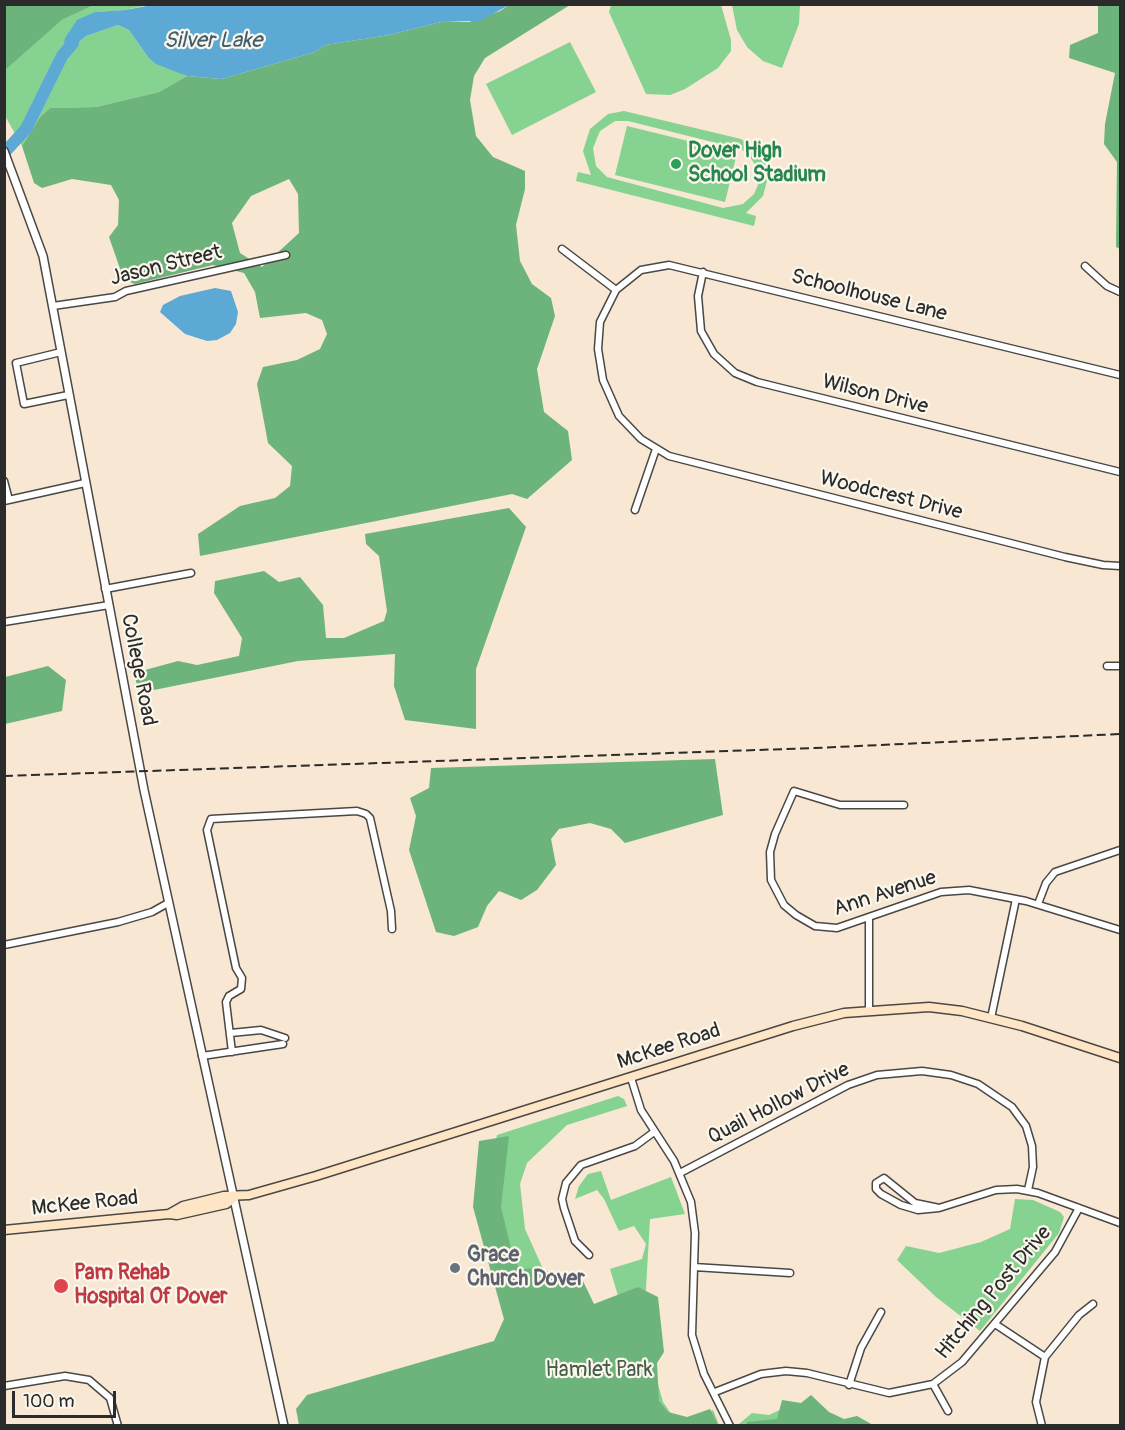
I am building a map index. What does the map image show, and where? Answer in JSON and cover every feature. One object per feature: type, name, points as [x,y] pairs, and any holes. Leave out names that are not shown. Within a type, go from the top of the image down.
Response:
[{"type":"main road","name":"McKee Road","points":[[4,1230],[169,1214],[183,1206],[224,1196],[234,1197],[316,1176],[793,1026],[844,1014],[929,1007],[991,1018],[1120,1058]]},
{"type":"street","name":"College Road","points":[[4,150],[43,256],[105,589],[168,903],[284,1425]]},
{"type":"street","points":[[562,249],[616,290]]},
{"type":"street","name":"Jason Street","points":[[53,306],[116,297],[126,291],[286,255]]},
{"type":"street","name":"Schoolhouse Lane","points":[[616,290],[626,280],[651,267],[669,265],[1120,375]]},
{"type":"street","points":[[1085,266],[1107,286],[1120,292]]},
{"type":"street","name":"Wilson Drive","points":[[703,272],[698,296],[701,331],[714,354],[735,373],[757,382],[1120,472]]},
{"type":"street","name":"Woodcrest Drive","points":[[616,290],[600,322],[598,349],[603,380],[619,416],[640,439],[656,449],[707,467],[1065,557],[1120,566]]},
{"type":"street","points":[[61,352],[16,363],[24,404],[68,395]]},
{"type":"street","points":[[635,510],[656,449]]},
{"type":"street","points":[[4,481],[7,501],[85,483]]},
{"type":"street","points":[[105,589],[191,573]]},
{"type":"street","points":[[4,622],[109,605]]},
{"type":"street","points":[[1107,666],[1120,666]]},
{"type":"street","name":"Ann Avenue","points":[[904,805],[840,805],[794,791],[775,834],[770,852],[771,880],[779,898],[796,915],[822,928],[837,928],[950,890],[969,890],[1038,904],[1120,930]]},
{"type":"street","points":[[232,1052],[226,1002],[229,996],[242,989],[242,978],[236,968],[207,830],[211,819],[357,811],[366,814],[370,818],[393,929]]},
{"type":"street","points":[[1038,904],[1046,883],[1055,872],[1120,850]]},
{"type":"street","points":[[991,1018],[1016,899]]},
{"type":"street","points":[[4,945],[118,922],[152,912],[168,903]]},
{"type":"street","points":[[869,918],[869,1011]]},
{"type":"street","points":[[202,1056],[284,1041],[261,1030],[231,1033]]},
{"type":"street","name":"Quail Hollow Drive","points":[[680,1173],[848,1084],[892,1072],[922,1071],[951,1075],[978,1084],[1012,1107],[1026,1126],[1032,1146],[1033,1167],[1028,1190]]},
{"type":"street","points":[[631,1078],[640,1110],[680,1173],[694,1216],[692,1335],[704,1374],[730,1425]]},
{"type":"street","points":[[589,1256],[575,1241],[564,1208],[566,1184],[581,1165],[635,1146],[654,1132]]},
{"type":"street","points":[[939,1208],[915,1203],[884,1179],[876,1183],[878,1192],[901,1205],[918,1210],[939,1208],[996,1190],[1028,1190],[1120,1223]]},
{"type":"street","name":"Hitching Post Drive","points":[[714,1392],[747,1378],[774,1372],[807,1373],[849,1385],[897,1393],[933,1384],[962,1362],[1055,1252],[1078,1208]]},
{"type":"street","points":[[694,1266],[790,1274]]},
{"type":"street","points":[[1042,1425],[1036,1402],[1038,1381],[1045,1358],[1079,1315],[1093,1304]]},
{"type":"street","points":[[849,1385],[861,1348],[881,1312]]},
{"type":"street","points":[[995,1324],[1045,1358]]},
{"type":"street","points":[[4,1386],[65,1376],[89,1380],[110,1398],[118,1425]]},
{"type":"street","points":[[933,1384],[948,1411]]},
{"type":"green space","points":[[5,4],[94,5],[62,20],[5,70]]},
{"type":"green space","points":[[152,4],[125,10],[95,12],[62,55],[86,36],[118,25],[129,30],[148,57],[187,76],[159,92],[96,107],[50,108],[40,117],[22,146],[5,116],[4,70],[62,20],[94,5]]},
{"type":"green space","points":[[509,5],[570,5],[485,58],[474,76],[470,100],[476,136],[493,157],[525,171],[525,189],[516,225],[520,261],[532,284],[551,298],[555,316],[537,369],[544,412],[568,431],[572,460],[527,499],[512,494],[200,556],[198,534],[240,506],[275,498],[290,486],[292,466],[268,443],[257,384],[263,367],[297,360],[320,349],[327,334],[322,320],[306,313],[260,318],[255,292],[244,273],[213,265],[135,284],[124,280],[109,237],[118,225],[119,200],[111,185],[72,179],[42,188],[34,183],[22,146],[40,117],[50,108],[96,107],[159,92],[187,76],[222,79],[315,52],[325,45],[389,35],[445,21],[469,22],[500,11]],"holes":[[[289,179],[298,194],[299,233],[262,267],[240,253],[232,223],[251,196]]]},
{"type":"green space","points":[[611,5],[721,5],[731,40],[731,51],[718,68],[685,89],[670,95],[646,94],[609,12]]},
{"type":"green space","points":[[732,5],[800,5],[799,24],[782,68],[763,61],[747,47],[737,30]]},
{"type":"green space","points":[[1098,5],[1120,5],[1120,249],[1116,247],[1117,162],[1104,144],[1105,124],[1115,73],[1069,58],[1070,45],[1098,33]]},
{"type":"green space","points":[[570,42],[596,92],[512,135],[486,84]]},
{"type":"green space","points":[[624,111],[741,139],[756,149],[765,162],[768,177],[763,196],[746,213],[756,216],[754,226],[576,181],[578,172],[591,175],[583,151],[590,129],[608,114]],"holes":[[[615,121],[628,121],[741,149],[748,154],[758,169],[758,185],[754,194],[743,204],[723,208],[607,177],[596,166],[593,148],[600,131]]]},
{"type":"green space","points":[[627,126],[737,153],[725,202],[615,175]]},
{"type":"green space","points":[[509,508],[526,527],[476,669],[476,729],[405,720],[394,686],[395,654],[298,661],[139,693],[134,673],[178,661],[197,665],[239,656],[242,638],[214,593],[215,581],[264,571],[279,582],[300,577],[323,605],[326,638],[344,638],[384,621],[387,611],[379,556],[366,544],[365,534]]},
{"type":"green space","points":[[48,666],[66,680],[62,711],[5,724],[5,677]]},
{"type":"green space","points":[[715,759],[723,815],[625,843],[611,829],[590,823],[559,829],[551,839],[556,865],[537,890],[521,900],[499,891],[487,906],[478,927],[454,936],[436,932],[409,850],[416,816],[410,798],[429,788],[431,768]]},
{"type":"green space","name":"Hamlet Park","points":[[618,1096],[624,1099],[627,1106],[567,1125],[527,1163],[520,1184],[525,1229],[548,1280],[594,1313],[619,1299],[610,1269],[642,1259],[646,1244],[634,1226],[619,1231],[604,1199],[597,1190],[575,1199],[579,1186],[588,1174],[601,1171],[611,1200],[671,1177],[685,1214],[650,1219],[645,1305],[651,1359],[663,1402],[678,1424],[713,1410],[719,1425],[553,1425],[502,1274],[489,1173],[497,1135]]},
{"type":"green space","points":[[509,1136],[501,1207],[514,1261],[521,1269],[542,1268],[563,1281],[582,1279],[594,1304],[638,1287],[658,1297],[664,1352],[657,1363],[659,1401],[668,1412],[687,1417],[710,1409],[718,1425],[299,1425],[296,1409],[307,1395],[494,1341],[504,1319],[473,1207],[479,1141]]},
{"type":"green space","points":[[1015,1199],[1033,1200],[1060,1212],[1064,1217],[1059,1233],[980,1331],[936,1297],[897,1260],[906,1246],[939,1253],[981,1242],[1010,1229]]},
{"type":"green space","points":[[811,1395],[829,1412],[844,1419],[857,1416],[873,1425],[747,1425],[747,1422],[777,1419],[782,1400],[801,1403]]},
{"type":"green space","points":[[788,1406],[805,1425],[739,1424],[752,1413],[769,1415]]},
{"type":"water","name":"Silver Lake","points":[[152,5],[509,5],[480,21],[445,21],[389,35],[325,45],[315,52],[222,79],[187,76],[156,64],[148,57],[129,30],[118,25],[86,36],[62,56],[65,38],[77,20],[95,12]]},
{"type":"water","points":[[215,288],[231,291],[238,312],[236,324],[230,333],[217,340],[207,341],[185,334],[160,312],[163,305],[180,296]]},
{"type":"waterway","points":[[4,153],[26,129],[62,56],[73,43]]},
{"type":"railway","points":[[4,776],[815,748],[1120,734]]},
{"type":"place","name":"Dover High School Stadium","points":[[676,164]]},
{"type":"place","name":"Grace Church Dover","points":[[455,1268]]},
{"type":"place","name":"Pam Rehab Hospital Of Dover","points":[[61,1286]]}]
